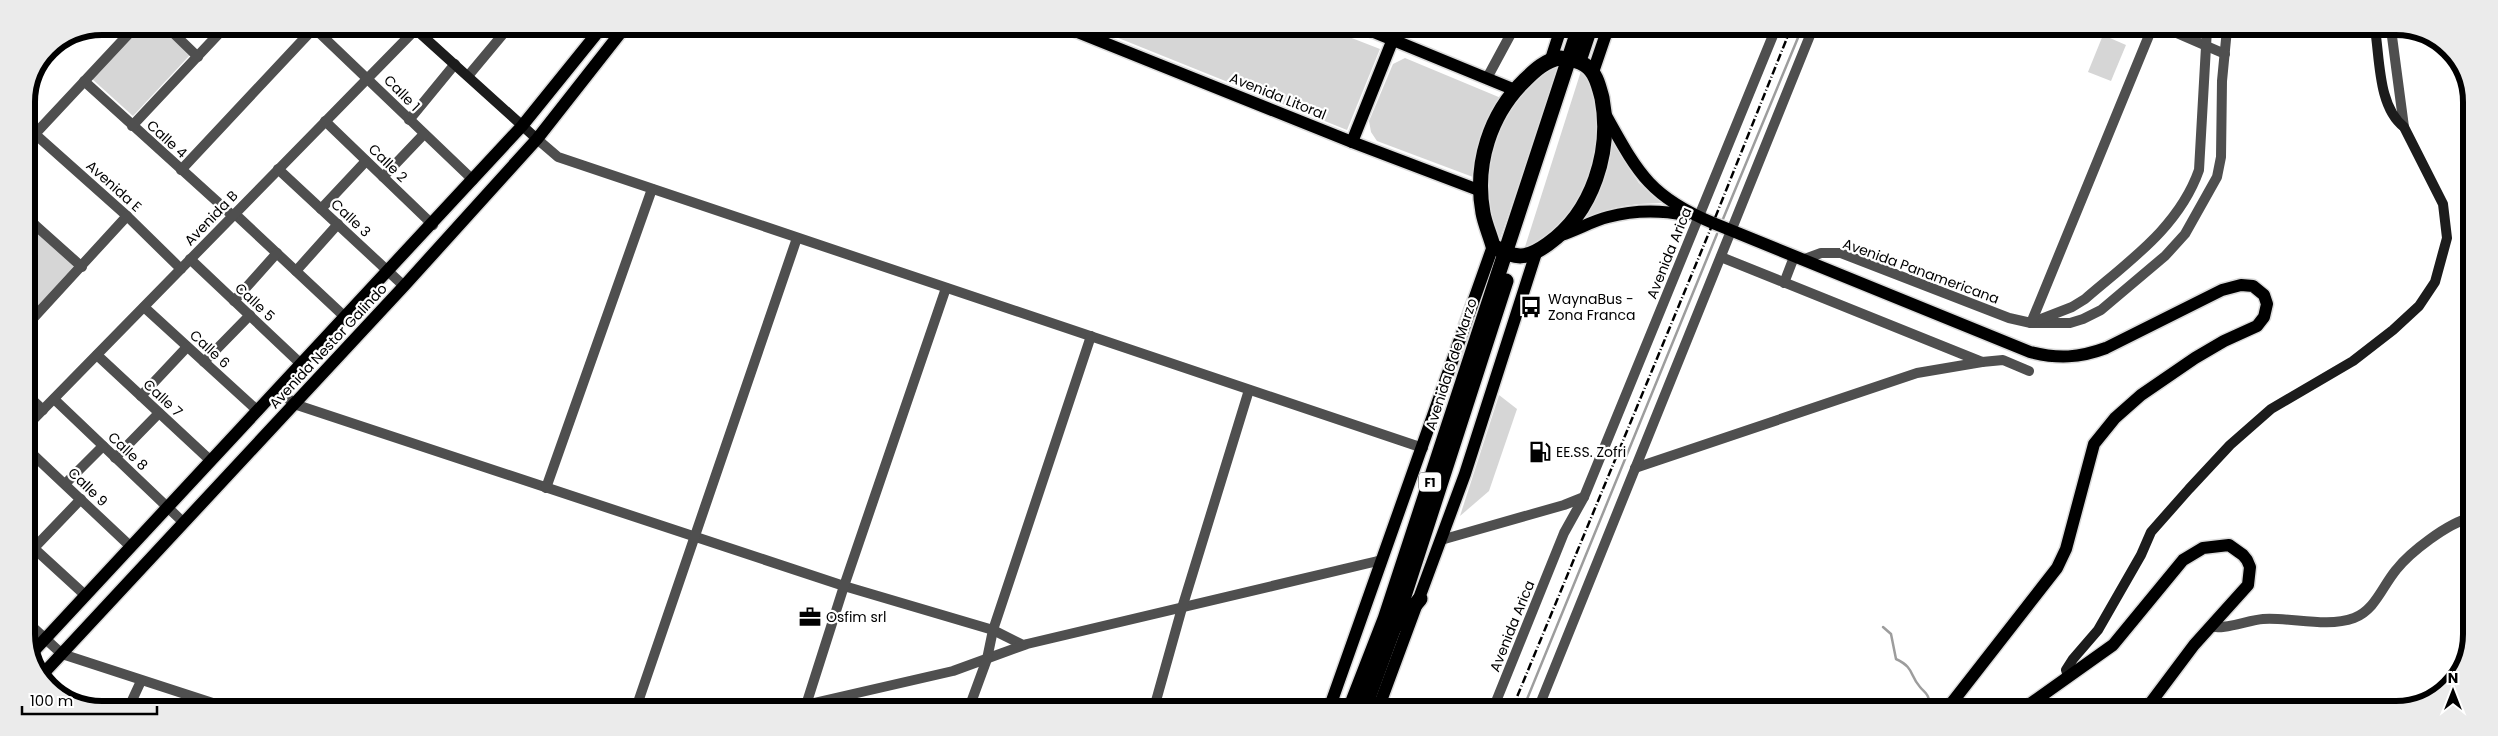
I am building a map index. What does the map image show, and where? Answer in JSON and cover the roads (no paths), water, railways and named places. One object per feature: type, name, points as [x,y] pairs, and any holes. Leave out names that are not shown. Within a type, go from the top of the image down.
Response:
[{"type":"highway","name":"Avenida 6 de Marzo","points":[[1573,60],[1578,35]]},
{"type":"highway","name":"Avenida 6 de Marzo","points":[[1353,701],[1385,619],[1504,251],[1573,60],[1586,35]]},
{"type":"highway","points":[[1551,59],[1573,60],[1593,72],[1600,89],[1604,112],[1602,156],[1596,178],[1590,194],[1578,215],[1561,235],[1536,253],[1524,257],[1504,251],[1483,214],[1481,190],[1482,161],[1492,127],[1515,90],[1551,59]]},
{"type":"highway","name":"Avenida 6 de Marzo","points":[[1367,701],[1393,630],[1504,251]]},
{"type":"highway","points":[[1393,630],[1420,599]]},
{"type":"main road","points":[[422,35],[537,139]]},
{"type":"main road","name":"Avenida Nestor Galindo","points":[[36,648],[433,225],[522,126],[596,35]]},
{"type":"main road","name":"Avenida Nestor Galindo","points":[[46,671],[404,286],[537,139],[619,35]]},
{"type":"main road","name":"Avenida Litoral","points":[[1085,35],[1352,142],[1481,190]]},
{"type":"main road","points":[[1382,35],[1515,90]]},
{"type":"main road","points":[[1551,59],[1559,35]]},
{"type":"main road","points":[[1593,72],[1606,35]]},
{"type":"main road","points":[[2068,676],[2066,670],[2098,630],[2132,572],[2151,532],[2165,514],[2252,424],[2271,409],[2353,361],[2394,330],[2419,306],[2435,282],[2447,238],[2443,204],[2404,127],[2393,119],[2386,104],[2376,35]]},
{"type":"main road","points":[[1352,142],[1393,39]]},
{"type":"main road","points":[[1604,112],[1644,178],[1665,198],[1699,217],[1798,258],[1820,272],[1845,282],[1868,288],[2012,346],[2048,356],[2066,358],[2086,355],[2106,348],[2222,290],[2241,285],[2253,286],[2264,295],[2267,304],[2264,317],[2257,326],[2224,341],[2195,358],[2141,396],[2115,418],[2094,444],[2066,549],[2057,568],[1953,701]]},
{"type":"main road","points":[[1561,235],[1608,217],[1637,211],[1668,211],[1699,217]]},
{"type":"main road","name":"Avenida 6 de Marzo","points":[[1332,701],[1422,448],[1504,251]]},
{"type":"main road","points":[[1381,701],[1465,474],[1536,253]]},
{"type":"main road","points":[[2033,701],[2090,663],[2113,645],[2183,560],[2203,548],[2229,545],[2243,554],[2247,560],[2250,567],[2248,585],[2211,626],[2152,701]]},
{"type":"street","points":[[35,134],[127,35]]},
{"type":"street","points":[[175,35],[198,57]]},
{"type":"street","points":[[132,126],[218,35]]},
{"type":"street","points":[[181,170],[306,35]]},
{"type":"street","name":"Calle 1","points":[[321,35],[473,180]]},
{"type":"street","name":"Avenida B","points":[[35,418],[407,35]]},
{"type":"street","points":[[468,76],[502,35]]},
{"type":"street","points":[[1487,78],[1510,35]]},
{"type":"street","name":"Avenida Arica","points":[[1496,701],[1564,533],[1584,497],[1773,35]]},
{"type":"street","points":[[1541,701],[1810,35]]},
{"type":"street","points":[[2031,323],[2149,35]]},
{"type":"street","points":[[2182,35],[2225,54]]},
{"type":"street","points":[[2031,323],[2072,307],[2085,299],[2164,230],[2176,214],[2194,184],[2199,170],[2207,35]]},
{"type":"street","name":"Avenida Panamericana","points":[[1798,258],[1821,253],[1841,253],[2009,318],[2031,323],[2070,324],[2101,310],[2165,256],[2186,234],[2217,177],[2221,157],[2222,81],[2226,35]]},
{"type":"street","points":[[2393,35],[2404,127]]},
{"type":"street","points":[[409,120],[455,64]]},
{"type":"street","name":"Calle 4","points":[[84,81],[181,170],[277,253],[345,317]]},
{"type":"street","name":"Calle 2","points":[[325,121],[433,225]]},
{"type":"street","name":"Avenida E","points":[[35,134],[127,216],[181,269]]},
{"type":"street","points":[[382,177],[424,134]]},
{"type":"street","points":[[537,139],[558,157],[1422,448]]},
{"type":"street","points":[[321,209],[366,161]]},
{"type":"street","name":"Calle 3","points":[[278,169],[404,286]]},
{"type":"street","points":[[546,488],[652,189]]},
{"type":"street","points":[[35,317],[127,216]]},
{"type":"street","points":[[296,271],[338,224]]},
{"type":"street","points":[[35,229],[82,267]]},
{"type":"street","points":[[638,701],[797,238]]},
{"type":"street","points":[[234,301],[277,253]]},
{"type":"street","points":[[1721,257],[1982,362]]},
{"type":"street","points":[[1784,283],[1798,258]]},
{"type":"street","name":"Calle 5","points":[[190,259],[301,364]]},
{"type":"street","points":[[807,701],[844,586],[946,288]]},
{"type":"street","name":"Calle 6","points":[[144,307],[258,411]]},
{"type":"street","points":[[204,362],[250,315]]},
{"type":"street","points":[[972,701],[987,659],[993,630],[1091,336]]},
{"type":"street","points":[[141,396],[188,347]]},
{"type":"street","name":"Calle 7","points":[[97,354],[211,461]]},
{"type":"street","points":[[1635,468],[1917,373],[2003,360],[2029,371]]},
{"type":"street","points":[[278,389],[294,404],[844,586],[993,630],[1023,645]]},
{"type":"street","points":[[1156,701],[1182,608],[1249,390]]},
{"type":"street","name":"Calle 8","points":[[54,399],[183,522]]},
{"type":"street","points":[[35,402],[43,410]]},
{"type":"street","points":[[115,458],[159,413]]},
{"type":"street","points":[[65,484],[103,446]]},
{"type":"street","name":"Calle 9","points":[[35,456],[130,546]]},
{"type":"street","points":[[1441,540],[1564,505],[1584,497]]},
{"type":"street","points":[[35,540],[81,499]]},
{"type":"street","points":[[2211,626],[2220,629],[2239,622],[2262,619],[2285,618],[2334,623],[2354,618],[2366,612],[2397,568],[2420,547],[2463,520]]},
{"type":"street","points":[[35,549],[86,594]]},
{"type":"street","points":[[823,701],[954,671],[1023,645],[1382,560]]},
{"type":"street","points":[[35,629],[62,654],[206,701]]},
{"type":"street","points":[[132,701],[141,681]]},
{"type":"waterway","points":[[1723,219],[1799,35]]},
{"type":"waterway","points":[[1526,701],[1717,234]]},
{"type":"waterway","points":[[1883,627],[1891,634],[1896,659],[1906,665],[1930,701]]},
{"type":"railway","points":[[1515,701],[1713,223],[1788,35]]},
{"type":"place","name":"WaynaBus - Zona Franca","points":[[1531,307]]},
{"type":"place","name":"EE.SS. Zofri","points":[[1540,452]]},
{"type":"place","name":"Osfim srl","points":[[810,617]]}]
